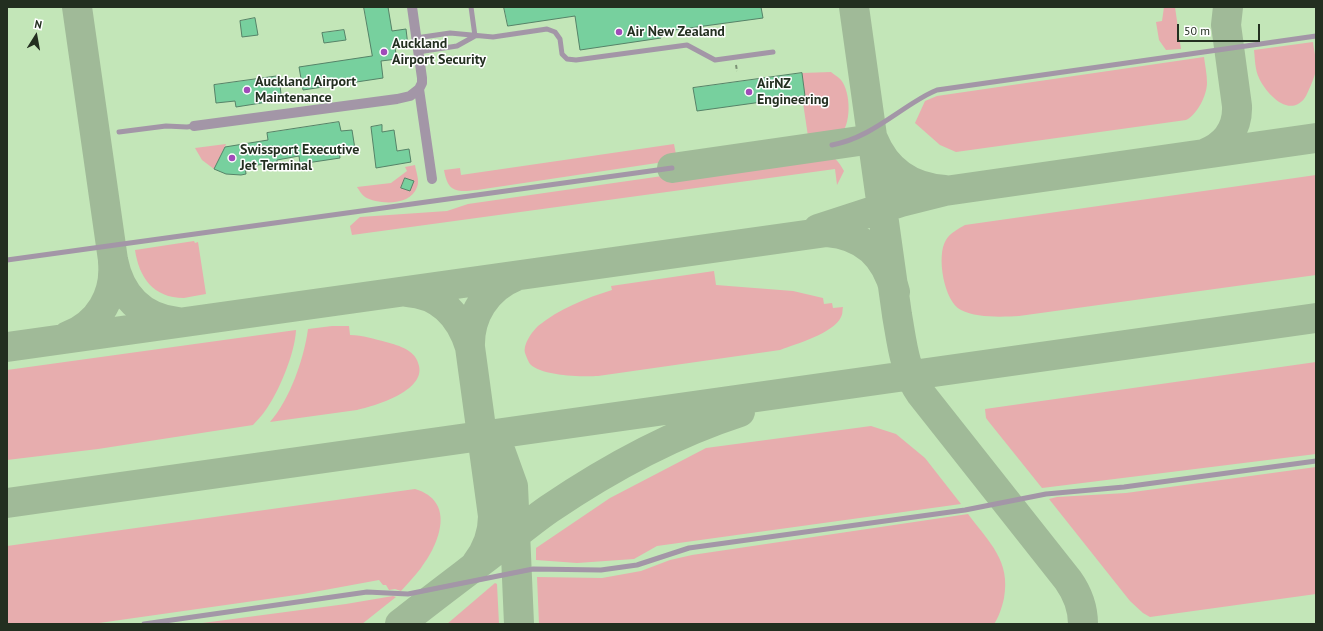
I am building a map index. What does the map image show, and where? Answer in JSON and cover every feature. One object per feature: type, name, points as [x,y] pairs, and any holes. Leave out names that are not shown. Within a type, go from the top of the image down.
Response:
[{"type":"street","points":[[194,126],[410,96],[419,89],[422,83],[412,7]]},
{"type":"street","points":[[419,89],[432,179]]},
{"type":"lane","points":[[471,7],[475,36]]},
{"type":"lane","points":[[416,38],[450,33],[488,37],[547,29],[555,32],[560,39],[562,54],[567,58],[576,60],[687,45],[715,60],[773,52]]},
{"type":"lane","points":[[418,52],[457,46],[475,36]]},
{"type":"lane","points":[[832,145],[849,141],[866,133],[937,90],[1316,36]]},
{"type":"lane","points":[[118,132],[160,127],[194,126]]},
{"type":"lane","points":[[7,260],[672,168]]},
{"type":"lane","points":[[144,624],[367,592],[408,594],[533,569],[601,570],[637,565],[689,548],[965,510],[1046,494],[1124,487],[1316,461]]},
{"type":"shaded area","points":[[7,7],[1316,7],[1316,624],[7,624]]},
{"type":"shaded area","points":[[1164,7],[1175,7],[1181,49],[1166,50],[1159,40],[1156,22],[1162,21]]},
{"type":"shaded area","points":[[1313,42],[1316,70],[1308,92],[1304,99],[1298,104],[1291,106],[1285,105],[1272,96],[1262,84],[1255,64],[1254,50]]},
{"type":"shaded area","points":[[1204,57],[1207,88],[1201,104],[1194,114],[1186,120],[956,152],[940,145],[915,123],[925,101],[937,96]]},
{"type":"shaded area","points":[[831,72],[841,80],[847,92],[849,109],[846,125],[843,131],[836,138],[809,143],[802,96],[805,96],[802,73]]},
{"type":"shaded area","points":[[226,144],[214,169],[202,160],[195,148]]},
{"type":"shaded area","points":[[674,144],[677,160],[477,190],[459,191],[454,189],[448,183],[444,170],[460,168],[461,175]]},
{"type":"shaded area","points":[[822,153],[835,159],[844,171],[837,185],[835,169],[352,235],[350,226],[360,217],[447,211],[468,204]]},
{"type":"shaded area","points":[[415,165],[418,185],[414,193],[402,201],[386,202],[371,200],[364,196],[357,187],[391,183],[407,171],[405,167]]},
{"type":"shaded area","points":[[1316,175],[1316,275],[1019,316],[989,316],[967,313],[961,310],[950,298],[943,278],[943,247],[946,240],[954,231],[965,225]]},
{"type":"shaded area","points":[[194,241],[195,243],[198,242],[206,294],[184,298],[173,297],[156,290],[149,284],[140,269],[135,250]]},
{"type":"shaded area","points":[[714,271],[716,285],[793,291],[823,298],[824,304],[832,303],[833,308],[843,307],[842,315],[837,323],[823,333],[780,350],[598,376],[572,376],[543,371],[535,368],[528,360],[525,353],[525,346],[538,326],[555,314],[573,305],[612,290],[611,286]]},
{"type":"shaded area","points":[[332,326],[349,326],[350,335],[364,336],[386,342],[402,347],[411,352],[415,356],[419,366],[419,375],[407,390],[375,405],[357,410],[270,422],[284,402],[295,378],[303,353],[308,329]]},
{"type":"shaded area","points":[[296,330],[293,350],[281,383],[276,394],[262,415],[253,425],[98,449],[7,460],[7,370]]},
{"type":"shaded area","points":[[1316,362],[1316,454],[1042,488],[986,418],[985,409]]},
{"type":"shaded area","points":[[871,426],[896,434],[925,458],[961,504],[657,546],[634,559],[577,563],[536,560],[536,548],[610,498],[706,448]]},
{"type":"shaded area","points":[[1316,467],[1316,594],[1150,617],[1143,613],[1130,601],[1049,499],[1057,497],[1126,493]]},
{"type":"shaded area","points":[[415,489],[428,495],[436,503],[440,513],[440,524],[434,547],[428,558],[419,571],[401,591],[395,589],[389,590],[386,585],[383,585],[379,580],[303,594],[92,624],[7,624],[7,546]]},
{"type":"shaded area","points":[[968,514],[990,543],[1001,563],[1004,573],[1004,598],[1000,612],[994,624],[539,624],[537,577],[602,578],[641,571],[670,560],[692,555]]},
{"type":"shaded area","points":[[495,583],[497,584],[499,624],[447,624]]},
{"type":"shaded area","points":[[393,596],[396,597],[362,624],[195,624],[346,604]]},
{"type":"building","name":"Auckland Airport Security","points":[[364,7],[388,7],[392,31],[406,29],[408,46],[395,48],[397,59],[381,61],[383,78],[303,90],[299,67],[372,56]]},
{"type":"building","name":"Air New Zealand","points":[[504,7],[761,7],[763,18],[660,32],[661,38],[580,50],[575,16],[508,26]]},
{"type":"building","points":[[255,18],[258,35],[242,37],[240,21]]},
{"type":"building","points":[[344,30],[346,40],[324,43],[322,33]]},
{"type":"building","name":"AirNZ Engineering","points":[[802,73],[805,96],[697,111],[693,88]]},
{"type":"building","name":"Auckland Airport Maintenance","points":[[279,76],[281,94],[273,95],[274,101],[236,107],[235,101],[216,103],[214,85]]},
{"type":"building","points":[[339,122],[341,131],[352,130],[355,149],[339,151],[340,158],[300,164],[299,156],[277,160],[277,162],[245,167],[246,174],[241,175],[226,174],[214,169],[225,147],[268,140],[267,133]]},
{"type":"building","points":[[382,125],[382,132],[394,130],[397,151],[409,149],[411,162],[376,168],[371,127]]},
{"type":"building","points":[[405,178],[414,181],[410,191],[401,188]]},
{"type":"taxiway","points":[[77,7],[116,273],[121,284],[134,303],[153,316],[164,320],[177,322]]},
{"type":"taxiway","points":[[854,7],[897,315],[907,366],[915,385],[921,394],[1075,590],[1082,612],[1083,624]]},
{"type":"taxiway","points":[[1204,154],[1218,146],[1229,136],[1233,129],[1237,114],[1226,25],[1228,7]]},
{"type":"taxiway","points":[[818,229],[901,202],[945,191],[1316,138]]},
{"type":"taxiway","points":[[672,168],[873,139],[885,160],[892,169],[901,176],[921,186],[945,190]]},
{"type":"taxiway","points":[[7,347],[827,232],[852,238],[872,250],[886,268],[895,292]]},
{"type":"taxiway","points":[[68,336],[89,324],[103,307],[112,286],[113,262]]},
{"type":"taxiway","points":[[476,564],[489,542],[493,516],[470,347],[470,336],[476,314],[481,304],[496,288],[505,281],[516,276]]},
{"type":"taxiway","points":[[407,292],[430,297],[448,309],[461,326],[470,347]]},
{"type":"taxiway","points":[[7,503],[1316,318]]},
{"type":"taxiway","points":[[400,624],[534,520],[571,494],[617,467],[665,442],[740,412]]},
{"type":"taxiway","points":[[495,436],[513,486],[519,624]]},
{"type":"place","name":"Air New Zealand","points":[[619,32]]},
{"type":"place","name":"Auckland Airport Security","points":[[384,52]]},
{"type":"place","name":"Auckland Airport Maintenance","points":[[247,90]]},
{"type":"place","name":"AirNZ Engineering","points":[[749,92]]},
{"type":"place","name":"Swissport Executive Jet Terminal","points":[[232,158]]}]
